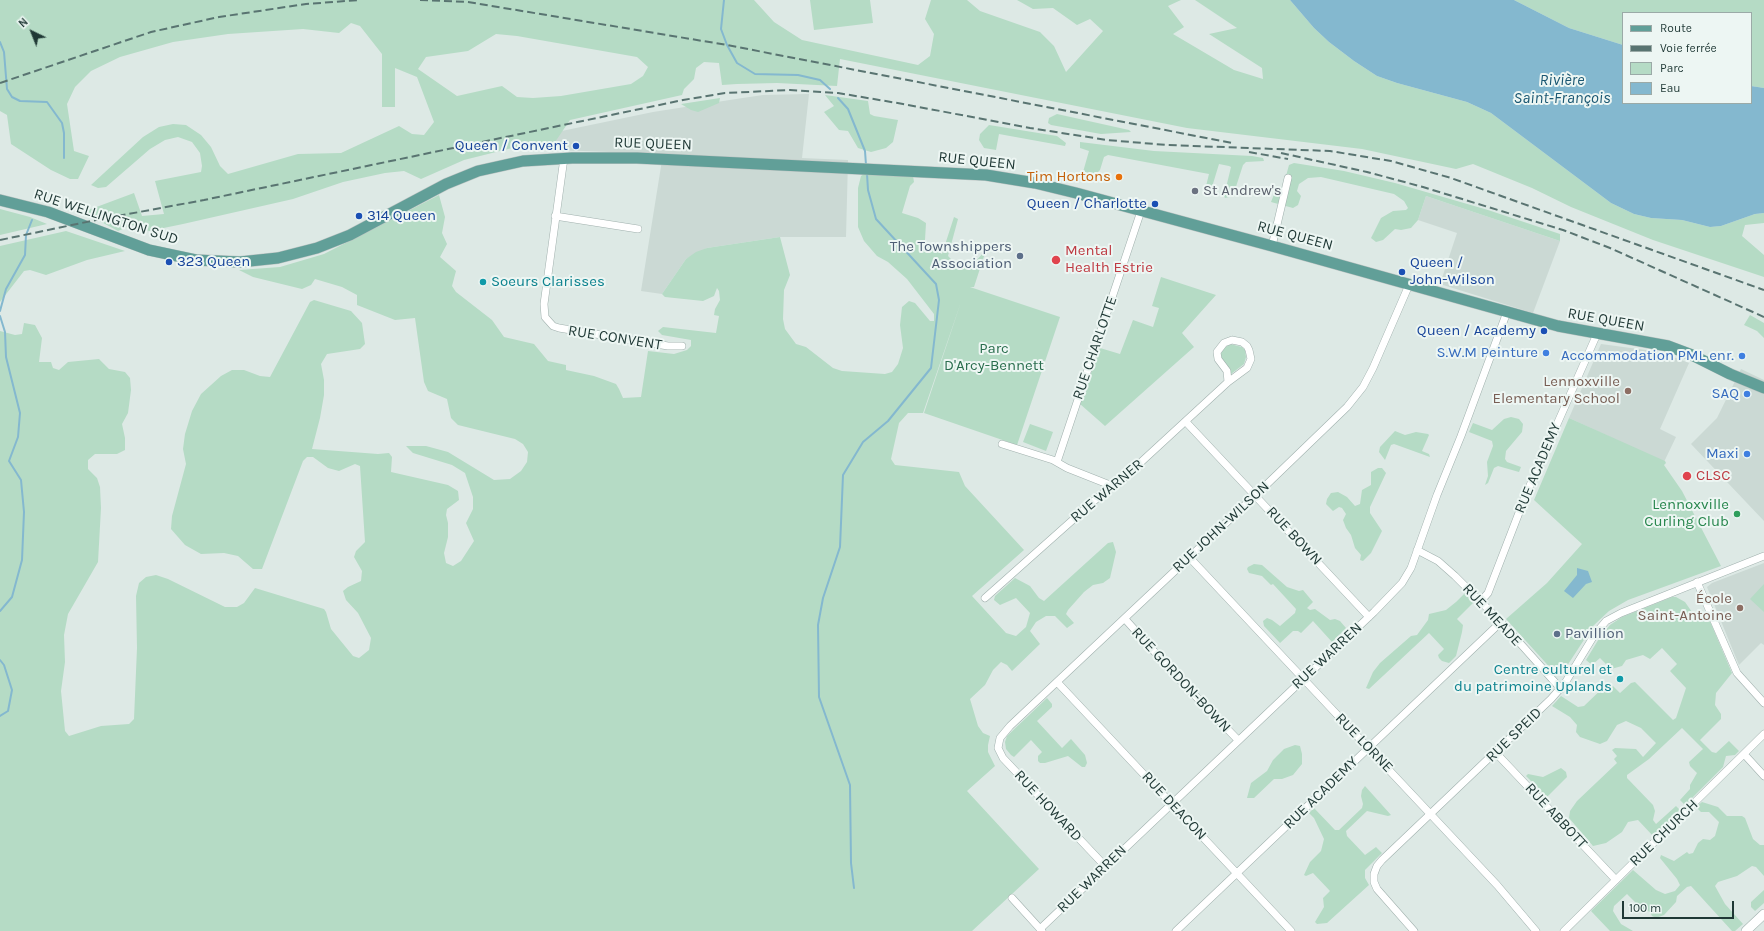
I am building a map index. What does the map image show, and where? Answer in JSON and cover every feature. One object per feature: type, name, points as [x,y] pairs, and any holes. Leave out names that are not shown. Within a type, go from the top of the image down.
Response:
[{"type":"main road","name":"RUE QUEEN","points":[[226,262],[278,258],[310,250],[336,241],[429,192],[471,174],[510,163],[564,158],[637,158],[986,175],[1046,185],[1558,326],[1650,343],[1679,350],[1764,388]]},
{"type":"main road","name":"RUE WELLINGTON SUD","points":[[0,200],[48,212],[148,250],[189,259],[226,262]]},
{"type":"street","name":"RUE CONVENT","points":[[564,158],[544,304],[545,317],[548,322],[553,326],[565,330],[668,346],[682,346]]},
{"type":"street","points":[[1272,246],[1288,178]]},
{"type":"street","name":"RUE CHARLOTTE","points":[[1057,462],[1142,211]]},
{"type":"street","points":[[555,216],[638,229]]},
{"type":"street","name":"RUE JOHN-WILSON","points":[[998,743],[1004,732],[1338,416],[1355,397],[1373,368],[1409,285]]},
{"type":"street","name":"RUE WARREN","points":[[1041,930],[1105,866],[1172,804],[1402,583],[1411,568],[1436,495],[1461,436],[1507,312]]},
{"type":"street","name":"RUE ACADEMY","points":[[1480,602],[1488,593],[1527,492],[1597,334]]},
{"type":"street","name":"RUE WARNER","points":[[985,598],[1103,494],[1110,485],[1115,484],[1127,475],[1228,382],[1247,368],[1251,359],[1249,350],[1247,346],[1237,340],[1227,341],[1220,347],[1218,352],[1218,359],[1226,371],[1228,382]]},
{"type":"street","name":"RUE BOWN","points":[[1186,422],[1256,495],[1368,617]]},
{"type":"street","points":[[1002,444],[1057,462],[1110,485]]},
{"type":"street","name":"RUE MEADE","points":[[1417,550],[1442,564],[1501,622],[1560,689]]},
{"type":"street","name":"RUE SPEID","points":[[1414,931],[1377,889],[1374,882],[1374,874],[1382,860],[1496,753],[1560,689],[1595,634],[1606,621],[1621,613],[1764,556]]},
{"type":"street","name":"RUE LORNE","points":[[1189,557],[1501,890],[1536,931]]},
{"type":"street","points":[[1697,582],[1737,673],[1764,703]]},
{"type":"street","name":"RUE GORDON-BOWN","points":[[1124,619],[1238,740]]},
{"type":"street","name":"RUE ACADEMY","points":[[1176,931],[1501,622]]},
{"type":"street","name":"RUE DEACON","points":[[1057,682],[1291,931]]},
{"type":"street","name":"RUE CHURCH","points":[[1564,931],[1764,734]]},
{"type":"street","name":"RUE HOWARD","points":[[998,743],[999,753],[1003,758],[1105,866]]},
{"type":"street","name":"RUE ABBOTT","points":[[1496,753],[1616,880]]},
{"type":"street","points":[[1744,754],[1764,776]]},
{"type":"street","points":[[1012,898],[1041,930]]},
{"type":"street","points":[[1746,931],[1764,914]]},
{"type":"shaded area","points":[[809,94],[802,158],[848,160],[846,237],[780,237],[707,248],[686,259],[662,294],[641,291],[663,154],[557,150],[552,133],[653,112],[736,99],[763,95]]},
{"type":"shaded area","points":[[1426,196],[1560,241],[1533,313],[1440,284],[1457,233],[1418,220]]},
{"type":"shaded area","name":"Lennoxville Elementary School","points":[[1601,344],[1653,351],[1689,363],[1660,429],[1676,437],[1664,462],[1569,418]]},
{"type":"shaded area","points":[[1741,369],[1764,380],[1764,521],[1691,444],[1717,418]]},
{"type":"shaded area","name":"École Saint-Antoine","points":[[1764,563],[1764,645],[1761,643],[1739,665],[1707,587],[1712,583]]},
{"type":"green space","points":[[0,0],[754,0],[774,22],[802,40],[918,65],[930,56],[934,34],[925,19],[931,0],[967,0],[980,11],[1040,32],[1054,46],[1066,72],[1103,31],[1090,19],[1077,25],[1053,8],[1033,9],[1017,0],[1181,0],[1168,6],[1184,27],[1173,34],[1234,70],[1263,79],[1262,68],[1209,34],[1237,28],[1195,0],[1290,0],[1314,28],[1329,42],[1377,76],[1467,102],[1491,113],[1611,203],[1634,214],[1651,218],[1682,220],[1710,227],[1721,226],[1755,214],[1764,213],[1764,223],[1745,225],[1742,236],[1764,255],[1764,277],[1653,240],[1571,207],[1532,188],[1473,164],[1456,169],[1362,149],[1187,128],[840,59],[837,86],[777,83],[722,85],[719,63],[704,62],[696,68],[694,79],[684,89],[682,95],[570,120],[555,142],[520,146],[464,160],[421,179],[404,171],[385,173],[343,182],[293,199],[149,231],[132,225],[118,231],[83,212],[134,193],[142,216],[164,214],[155,181],[201,172],[202,166],[200,153],[192,142],[178,137],[165,140],[150,149],[106,187],[98,188],[91,185],[143,137],[159,127],[173,124],[186,125],[201,135],[211,147],[220,166],[228,174],[298,154],[341,153],[399,126],[412,134],[424,135],[434,122],[417,77],[395,68],[395,107],[382,107],[382,54],[360,26],[351,23],[339,33],[303,29],[228,34],[173,42],[120,57],[91,71],[75,87],[67,104],[74,151],[89,156],[78,179],[70,179],[51,170],[11,144],[7,115],[0,111]],"holes":[[[496,34],[517,36],[637,57],[648,67],[643,76],[631,84],[561,96],[533,98],[517,97],[502,86],[457,96],[418,69],[426,57],[468,51]]]},
{"type":"green space","points":[[810,0],[870,0],[873,23],[814,30]]},
{"type":"green space","points":[[1514,0],[1764,0],[1764,88],[1752,86],[1752,12],[1622,12],[1622,45],[1569,28]]},
{"type":"green space","points":[[825,95],[868,101],[870,114],[898,120],[893,142],[886,148],[871,152],[858,148],[848,131],[839,130],[824,112],[834,106]]},
{"type":"green space","points":[[720,98],[719,103],[698,112],[681,104]]},
{"type":"green space","points":[[1057,114],[1129,130],[1131,132],[1101,134],[1051,125],[1048,123],[1049,118]]},
{"type":"green space","points":[[989,125],[1057,136],[1066,143],[1065,146],[999,134],[996,150],[984,148],[979,140],[980,134]]},
{"type":"green space","points":[[1080,142],[1154,151],[1252,156],[1263,158],[1264,161],[1246,162],[1243,165],[1233,196],[1225,198],[1224,196],[1231,167],[1229,166],[1219,164],[1212,187],[1207,189],[1206,186],[1209,174],[1108,155],[1104,157],[1100,170],[1095,175],[1087,176],[1083,172],[1089,151],[1080,148]]},
{"type":"green space","points":[[1294,163],[1344,171],[1395,183],[1488,210],[1560,234],[1560,241],[1426,196],[1418,220],[1411,228],[1401,230],[1395,229],[1383,240],[1376,242],[1371,238],[1381,218],[1393,211],[1406,210],[1408,208],[1404,201],[1394,194],[1321,177],[1308,178],[1299,184],[1297,191],[1301,196],[1298,205],[1293,208],[1271,202],[1277,187],[1283,187],[1289,165]]},
{"type":"green space","name":"Parc D'Arcy-Bennett","points":[[864,174],[913,176],[914,182],[910,186],[902,213],[918,218],[926,223],[925,240],[931,247],[942,254],[954,217],[958,219],[948,256],[957,265],[965,267],[972,265],[986,250],[974,287],[970,287],[1060,317],[1017,445],[924,413],[961,302],[923,413],[908,413],[899,423],[891,459],[895,465],[959,472],[965,486],[1024,550],[972,596],[1006,633],[1016,636],[1026,627],[1030,613],[1016,598],[1000,605],[994,600],[995,596],[1015,578],[1030,586],[1039,598],[1044,601],[1108,543],[1113,542],[1116,552],[1110,578],[1103,583],[1093,585],[1084,592],[1068,610],[1066,614],[1074,623],[1067,628],[1055,616],[1046,616],[1036,622],[1030,631],[1040,644],[1012,671],[1007,665],[1001,662],[993,670],[985,685],[970,699],[978,726],[983,733],[990,736],[988,752],[995,766],[967,791],[1039,869],[972,931],[0,931],[0,331],[15,335],[22,334],[24,323],[35,325],[42,338],[39,362],[51,362],[53,368],[59,370],[68,362],[99,359],[109,369],[125,372],[130,378],[131,390],[128,413],[122,424],[125,438],[125,450],[117,454],[95,454],[88,460],[88,469],[97,478],[100,487],[101,508],[98,562],[68,614],[64,635],[65,662],[61,691],[65,731],[69,736],[101,726],[129,724],[134,719],[137,648],[136,596],[139,583],[146,577],[156,575],[168,579],[225,607],[237,607],[244,603],[255,588],[324,609],[331,629],[353,656],[359,658],[369,650],[371,638],[358,613],[346,600],[343,591],[361,581],[362,571],[354,557],[356,551],[365,542],[360,466],[355,464],[339,471],[328,468],[313,457],[307,457],[303,461],[262,569],[253,569],[238,556],[224,553],[201,554],[185,545],[171,529],[172,516],[186,464],[183,449],[185,434],[192,411],[201,394],[221,376],[232,370],[244,370],[260,376],[270,377],[310,302],[314,300],[351,311],[362,323],[365,344],[360,349],[327,354],[321,364],[324,380],[324,395],[312,449],[378,454],[389,453],[392,457],[391,472],[448,485],[458,491],[459,500],[447,509],[446,515],[448,523],[448,537],[444,553],[446,563],[453,566],[461,561],[474,541],[466,523],[473,509],[473,497],[465,473],[452,465],[413,453],[406,446],[426,446],[448,452],[494,480],[510,479],[521,471],[527,462],[528,452],[523,444],[515,439],[458,425],[451,418],[447,399],[428,391],[424,382],[415,318],[395,320],[357,305],[357,295],[342,287],[315,279],[311,285],[302,289],[253,277],[239,270],[280,267],[324,254],[439,195],[445,217],[442,233],[447,244],[440,257],[456,271],[452,286],[456,292],[492,320],[504,337],[534,344],[548,361],[566,365],[566,370],[594,376],[616,384],[623,398],[641,397],[648,351],[674,354],[687,350],[691,346],[691,340],[662,335],[658,331],[663,327],[716,333],[719,316],[714,315],[715,309],[720,300],[719,291],[717,288],[714,296],[703,301],[665,297],[662,294],[686,259],[696,252],[707,248],[780,237],[790,275],[784,290],[783,319],[785,329],[796,344],[806,347],[833,368],[842,371],[885,374],[892,372],[898,364],[903,348],[900,325],[902,307],[909,301],[915,303],[930,321],[934,321],[934,314],[907,279],[888,262],[877,256],[864,241],[858,227],[858,188],[861,176]]},
{"type":"green space","points":[[0,209],[30,217],[47,224],[0,235]]},
{"type":"green space","points":[[66,231],[125,251],[87,260],[46,275],[30,270],[24,271],[0,302],[0,246]]},
{"type":"green space","points":[[1161,277],[1216,295],[1182,333],[1194,347],[1105,426],[1080,404],[1100,348],[1120,354],[1133,320],[1153,327],[1159,308],[1152,306]]},
{"type":"green space","points":[[1750,315],[1764,323],[1764,338],[1757,331],[1744,325]]},
{"type":"green space","points":[[1230,344],[1242,347],[1245,350],[1246,357],[1244,364],[1231,374],[1220,356],[1223,349]]},
{"type":"green space","points":[[1511,417],[1519,419],[1523,424],[1522,432],[1506,451],[1505,459],[1507,462],[1521,467],[1519,472],[1498,466],[1494,468],[1488,483],[1485,485],[1488,476],[1487,462],[1493,446],[1492,441],[1469,432],[1473,423],[1492,430],[1504,419]]},
{"type":"green space","points":[[1569,418],[1665,461],[1666,463],[1664,465],[1682,491],[1721,566],[1628,600],[1609,611],[1593,626],[1563,672],[1558,674],[1554,672],[1506,619],[1547,583],[1582,544],[1534,500]]},
{"type":"green space","points":[[1030,424],[1053,432],[1046,451],[1023,442]]},
{"type":"green space","points":[[1395,431],[1405,435],[1416,432],[1428,434],[1429,435],[1422,451],[1429,454],[1430,457],[1394,444],[1391,445],[1385,460],[1379,452],[1380,447]]},
{"type":"green space","points":[[1378,468],[1382,468],[1386,473],[1370,507],[1370,513],[1382,531],[1371,553],[1363,561],[1360,560],[1361,555],[1355,548],[1351,535],[1343,520],[1346,514],[1342,508],[1339,507],[1333,511],[1326,504],[1331,493],[1338,492],[1347,497],[1355,506],[1360,504],[1362,490],[1371,485],[1371,472]]},
{"type":"green space","points":[[1254,564],[1262,565],[1287,587],[1299,591],[1303,590],[1313,602],[1307,608],[1310,610],[1315,609],[1330,620],[1335,619],[1340,621],[1346,628],[1332,642],[1313,621],[1301,633],[1298,631],[1293,631],[1280,643],[1264,626],[1263,621],[1267,618],[1280,626],[1295,613],[1296,609],[1273,584],[1271,585],[1262,576],[1249,573],[1247,569],[1248,567]]},
{"type":"green space","points":[[1764,584],[1764,612],[1750,599]]},
{"type":"green space","points":[[1465,593],[1474,602],[1457,619],[1463,625],[1462,632],[1456,656],[1449,663],[1442,661],[1439,658],[1438,655],[1444,649],[1429,633],[1369,689],[1366,688],[1373,672],[1380,663],[1411,636],[1417,635],[1428,620],[1429,614],[1446,610]]},
{"type":"green space","points":[[1672,597],[1676,597],[1685,602],[1694,615],[1701,620],[1709,619],[1732,673],[1716,693],[1715,705],[1721,714],[1721,719],[1700,740],[1712,752],[1716,753],[1729,741],[1739,751],[1735,755],[1726,756],[1723,767],[1685,805],[1680,800],[1690,789],[1690,785],[1697,773],[1690,766],[1689,762],[1703,749],[1682,728],[1649,759],[1627,775],[1627,778],[1653,805],[1655,811],[1653,820],[1656,824],[1676,806],[1680,810],[1653,836],[1638,820],[1628,822],[1622,832],[1606,843],[1593,846],[1569,818],[1570,811],[1577,801],[1617,763],[1614,759],[1617,756],[1612,750],[1615,748],[1636,749],[1643,757],[1656,743],[1641,728],[1626,721],[1617,725],[1607,741],[1600,744],[1580,737],[1576,732],[1577,725],[1570,717],[1552,706],[1561,696],[1578,707],[1584,706],[1609,682],[1620,693],[1631,683],[1635,682],[1673,720],[1676,718],[1686,688],[1670,671],[1677,664],[1662,648],[1650,659],[1643,655],[1626,660],[1622,666],[1611,669],[1600,658],[1592,665],[1586,660],[1600,637],[1610,625],[1622,617]]},
{"type":"green space","points":[[1047,698],[1052,704],[1052,707],[1037,721],[1062,748],[1071,739],[1085,755],[1087,763],[1085,767],[1082,767],[1068,756],[1045,763],[1040,763],[1038,761],[1038,756],[1042,752],[1031,740],[1014,757],[1006,749],[1005,742],[1007,736]]},
{"type":"green space","points":[[1295,745],[1300,746],[1302,764],[1293,775],[1282,779],[1274,779],[1254,798],[1247,798],[1251,783],[1267,771],[1273,760],[1284,749]]},
{"type":"green space","points":[[1561,768],[1566,772],[1567,777],[1547,797],[1526,776],[1528,774],[1543,777]]},
{"type":"green space","points":[[1365,786],[1391,815],[1388,816],[1367,811],[1346,831],[1347,836],[1365,855],[1376,847],[1382,853],[1365,870],[1365,878],[1369,885],[1327,923],[1317,924],[1315,922],[1324,907],[1323,898],[1330,891],[1313,873],[1306,876],[1304,875],[1310,862],[1321,851],[1324,839],[1314,818],[1309,813],[1314,808],[1335,830],[1339,830],[1362,808],[1363,804],[1361,796],[1362,790]]},
{"type":"green space","points":[[1702,802],[1718,807],[1727,816],[1742,816],[1745,818],[1753,839],[1760,845],[1764,845],[1764,876],[1756,867],[1752,866],[1737,876],[1718,882],[1715,886],[1725,904],[1743,924],[1735,931],[1732,931],[1691,886],[1687,887],[1677,896],[1676,902],[1664,915],[1656,918],[1652,916],[1650,912],[1641,908],[1627,894],[1614,906],[1613,911],[1621,924],[1633,931],[1610,931],[1591,911],[1633,870],[1656,890],[1665,894],[1675,891],[1680,885],[1660,858],[1661,855],[1674,861],[1687,852],[1689,854],[1693,853],[1698,843],[1703,839],[1710,840],[1715,836],[1719,822],[1709,812],[1701,812],[1696,807]]},
{"type":"green space","points":[[1764,890],[1764,903],[1755,911],[1751,907],[1751,902]]},
{"type":"water","name":"Rivière Saint-François","points":[[1290,0],[1514,0],[1569,28],[1622,45],[1622,104],[1752,104],[1752,86],[1764,88],[1764,213],[1755,214],[1721,226],[1710,227],[1682,220],[1651,218],[1634,214],[1611,203],[1491,113],[1467,102],[1377,76],[1329,42],[1314,28]]},
{"type":"water","points":[[1577,568],[1588,571],[1592,582],[1586,584],[1573,598],[1564,591],[1577,575]]},
{"type":"waterway","points":[[724,0],[721,29],[727,45],[737,63],[755,74],[798,75],[820,80],[830,89]]},
{"type":"waterway","points":[[0,42],[4,52],[7,89],[12,97],[20,101],[47,102],[62,123],[64,133],[64,158]]},
{"type":"waterway","points":[[838,98],[848,109],[865,151],[866,165]]},
{"type":"waterway","points":[[854,888],[851,863],[850,785],[819,697],[818,625],[823,598],[840,547],[843,475],[863,442],[888,421],[931,368],[939,300],[936,284],[876,219],[868,190],[867,174]]},
{"type":"waterway","points":[[0,311],[6,289],[25,255],[26,235],[32,220]]},
{"type":"waterway","points":[[0,316],[5,332],[6,357],[20,413],[18,437],[9,461],[21,480],[24,512],[22,560],[12,597],[0,611]]},
{"type":"waterway","points":[[0,660],[4,665],[12,690],[8,711],[0,716]]},
{"type":"railway","points":[[0,83],[151,32],[219,17],[306,4],[360,0]]},
{"type":"railway","points":[[420,0],[468,2],[727,45],[1232,143]]},
{"type":"railway","points":[[0,240],[204,200],[683,100],[725,93],[790,90],[838,93],[1030,128],[1107,140],[1167,145],[1330,151],[1391,161],[1451,178],[1764,290]]},
{"type":"railway","points":[[1249,152],[1288,159]]},
{"type":"railway","points":[[1281,153],[1367,172],[1423,187],[1563,230],[1610,248],[1764,317]]},
{"type":"place","name":"Queen / Convent","points":[[576,146]]},
{"type":"place","name":"Tim Hortons","points":[[1119,177]]},
{"type":"place","name":"St Andrew's","points":[[1195,191]]},
{"type":"place","name":"Queen / Charlotte","points":[[1155,204]]},
{"type":"place","name":"314 Queen","points":[[359,216]]},
{"type":"place","name":"The Townshippers Association","points":[[1020,256]]},
{"type":"place","name":"Mental Health Estrie","points":[[1056,260]]},
{"type":"place","name":"323 Queen","points":[[169,262]]},
{"type":"place","name":"Queen / John-Wilson","points":[[1402,272]]},
{"type":"place","name":"Soeurs Clarisses","points":[[483,282]]},
{"type":"place","name":"Queen / Academy","points":[[1544,331]]},
{"type":"place","name":"S.W.M Peinture","points":[[1546,353]]},
{"type":"place","name":"Accommodation PML enr.","points":[[1742,356]]},
{"type":"place","name":"Lennoxville Elementary School","points":[[1628,391]]},
{"type":"place","name":"SAQ","points":[[1747,394]]},
{"type":"place","name":"Maxi","points":[[1747,454]]},
{"type":"place","name":"CLSC","points":[[1687,476]]},
{"type":"place","name":"Lennoxville Curling Club","points":[[1737,514]]},
{"type":"place","name":"École Saint-Antoine","points":[[1740,608]]},
{"type":"place","name":"Pavillion","points":[[1557,634]]},
{"type":"place","name":"Centre culturel et du patrimoine Uplands","points":[[1620,679]]}]
